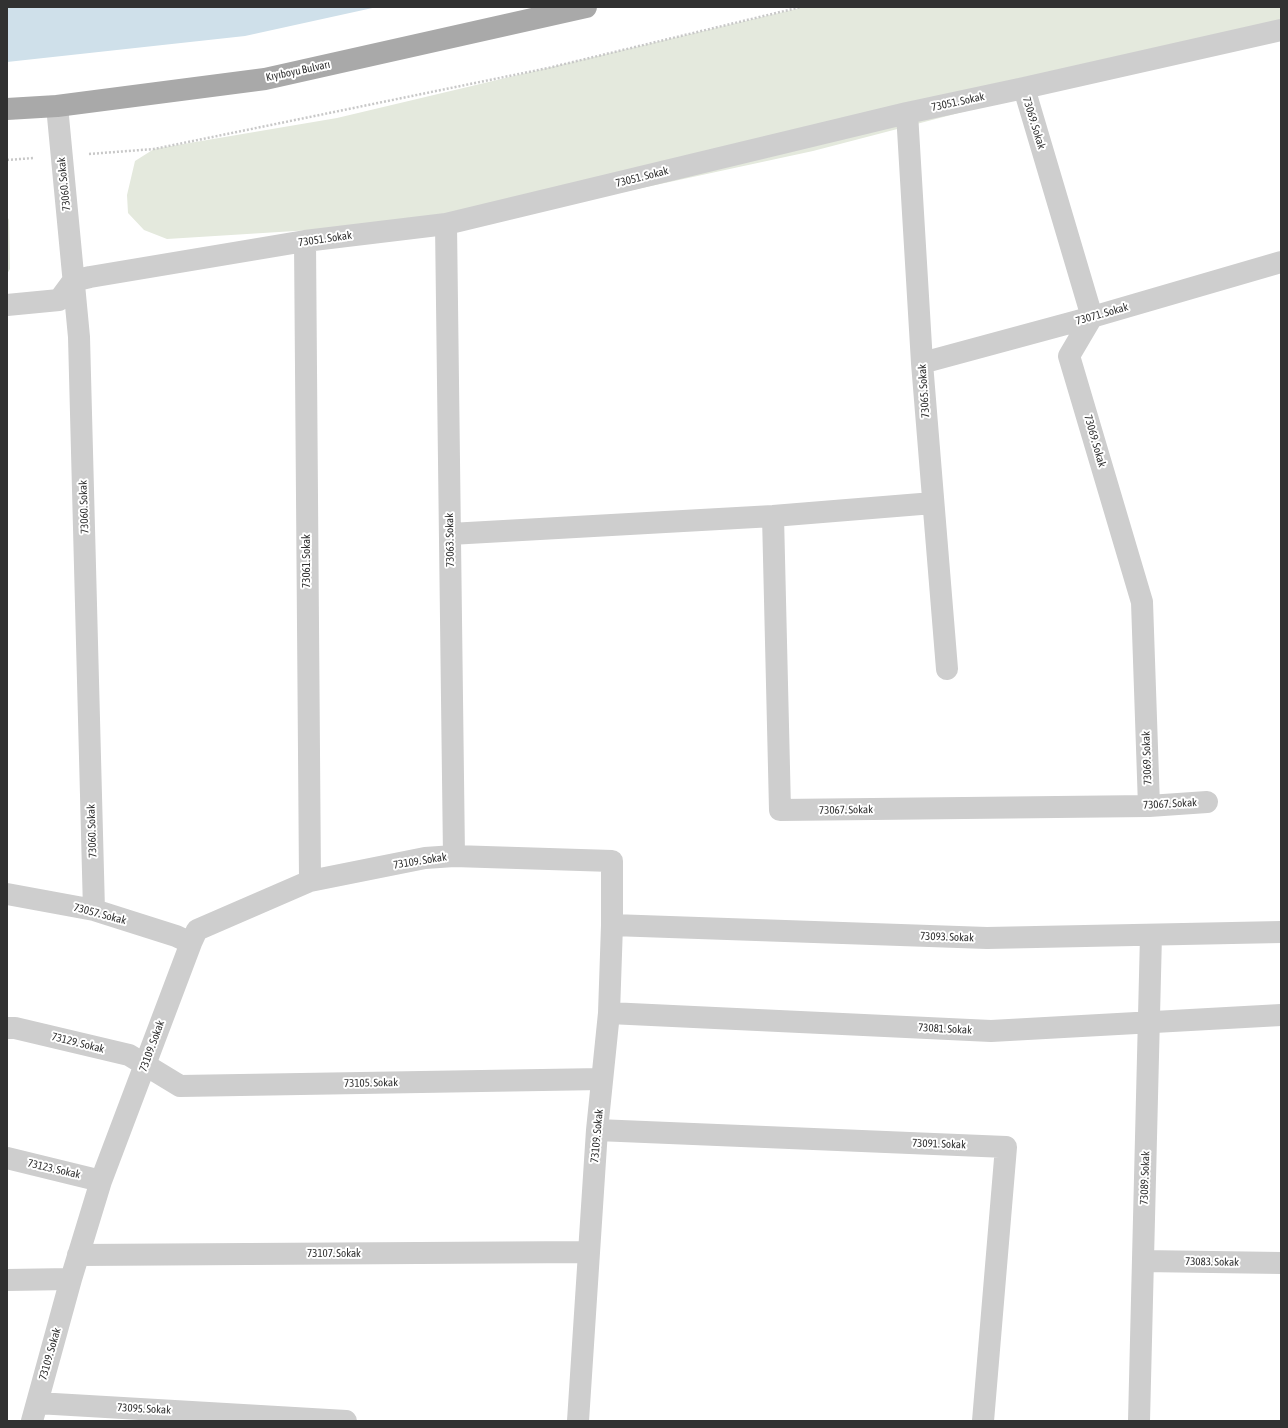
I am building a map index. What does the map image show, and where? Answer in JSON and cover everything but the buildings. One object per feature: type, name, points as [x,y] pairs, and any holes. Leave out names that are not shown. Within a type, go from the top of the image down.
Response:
[{"type":"main road","name":"Kıyıboyu Bulvarı","points":[[7,109],[57,106],[265,79],[586,7]]},
{"type":"street","name":"73051. Sokak","points":[[73,281],[305,241],[446,224],[907,113],[1281,30]]},
{"type":"street","name":"73069. Sokak","points":[[1024,88],[1092,317],[1069,356],[1142,602],[1149,806]]},
{"type":"street","name":"73060. Sokak","points":[[57,106],[79,345],[94,910]]},
{"type":"street","name":"73065. Sokak","points":[[907,113],[922,363],[947,669]]},
{"type":"street","name":"73063. Sokak","points":[[446,224],[454,856]]},
{"type":"street","name":"73061. Sokak","points":[[305,241],[310,881]]},
{"type":"street","name":"73071. Sokak","points":[[922,363],[1092,317],[1281,262]]},
{"type":"street","points":[[7,305],[60,300],[73,281]]},
{"type":"street","points":[[450,534],[773,516],[933,503]]},
{"type":"street","name":"73067. Sokak","points":[[773,516],[780,810],[1149,806],[1207,802]]},
{"type":"street","name":"73109. Sokak","points":[[34,1412],[78,1255],[101,1181],[197,930],[310,881],[426,858],[454,856],[612,861],[612,925],[609,1013],[597,1130],[578,1421]]},
{"type":"street","name":"73057. Sokak","points":[[7,894],[94,910],[176,936],[191,944]]},
{"type":"street","name":"73093. Sokak","points":[[612,925],[987,938],[1281,932]]},
{"type":"street","name":"73089. Sokak","points":[[1139,1421],[1151,935]]},
{"type":"street","name":"73081. Sokak","points":[[609,1013],[990,1031],[1281,1015]]},
{"type":"street","name":"73129. Sokak","points":[[7,1028],[15,1028],[129,1055],[145,1066]]},
{"type":"street","name":"73105. Sokak","points":[[145,1066],[180,1086],[602,1079]]},
{"type":"street","name":"73091. Sokak","points":[[597,1130],[1006,1147],[984,1421]]},
{"type":"street","name":"73123. Sokak","points":[[7,1158],[101,1181]]},
{"type":"street","name":"73107. Sokak","points":[[78,1255],[589,1252]]},
{"type":"street","name":"73083. Sokak","points":[[1143,1262],[1281,1263]]},
{"type":"street","points":[[7,1280],[71,1280]]},
{"type":"street","name":"73095. Sokak","points":[[34,1412],[346,1421]]},
{"type":"path","points":[[7,160],[154,149],[548,68],[801,7]]},
{"type":"shaded area","points":[[7,7],[377,7],[245,36],[7,62]]},
{"type":"shaded area","points":[[804,7],[1281,7],[1281,29],[813,151],[503,218],[167,239],[144,230],[128,213],[127,195],[135,161],[154,149],[337,118]]},
{"type":"shaded area","points":[[7,216],[9,220],[10,269],[7,274]]}]
